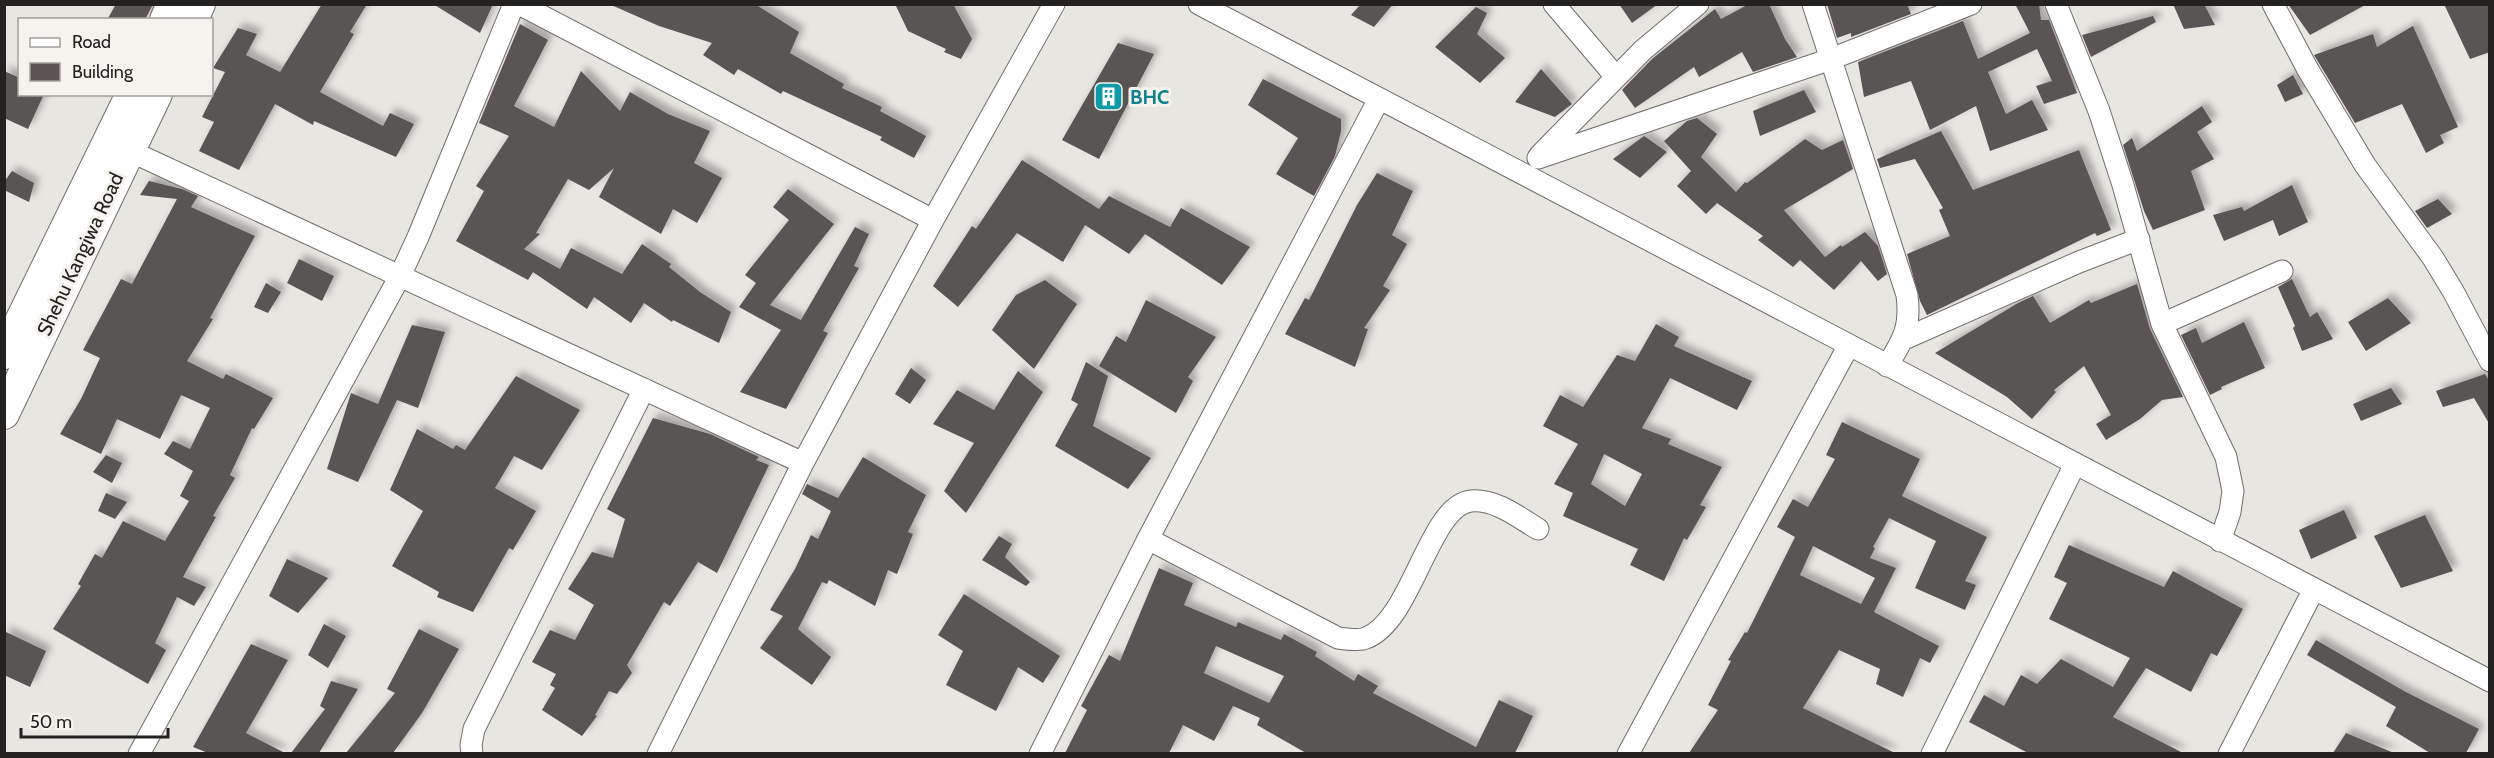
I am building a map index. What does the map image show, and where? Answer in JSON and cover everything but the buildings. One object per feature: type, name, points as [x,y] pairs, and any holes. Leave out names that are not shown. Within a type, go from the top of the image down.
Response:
[{"type":"main road","points":[[166,18],[172,4]]},
{"type":"main road","points":[[194,18],[200,4]]},
{"type":"main road","name":"Shehu Kangiwa Road","points":[[4,354],[130,96]]},
{"type":"main road","name":"Shehu Kangiwa Road","points":[[4,414],[156,96]]},
{"type":"street","points":[[139,753],[399,276],[418,237],[514,4]]},
{"type":"street","points":[[519,4],[933,220]]},
{"type":"street","points":[[658,753],[803,463],[933,220],[1054,4]]},
{"type":"street","points":[[1199,4],[1237,13],[1379,99],[2490,681]]},
{"type":"street","points":[[1554,4],[1616,77]]},
{"type":"street","points":[[1522,174],[1643,50],[1698,4]]},
{"type":"street","points":[[1813,4],[1907,295],[1910,316],[1904,339],[1887,366]]},
{"type":"street","points":[[1538,158],[1831,59],[1971,4]]},
{"type":"street","points":[[2056,4],[2099,111],[2139,239],[2162,324],[2226,457],[2233,491],[2230,512],[2220,541]]},
{"type":"street","points":[[2273,4],[2307,68],[2365,165],[2438,266],[2490,361]]},
{"type":"street","points":[[1040,753],[1148,539],[1379,99]]},
{"type":"street","points":[[130,151],[803,463]]},
{"type":"street","points":[[1904,339],[2047,275],[2139,239]]},
{"type":"street","points":[[2162,324],[2282,271]]},
{"type":"street","points":[[1628,753],[1849,345]]},
{"type":"street","points":[[472,753],[474,729],[644,389]]},
{"type":"street","points":[[1932,753],[2075,464]]},
{"type":"street","points":[[1148,539],[1338,638],[1365,639],[1389,623],[1449,513],[1470,501],[1495,504],[1538,529]]},
{"type":"street","points":[[2229,753],[2314,589]]},
{"type":"place","name":"BHC","points":[[1109,97]]}]
